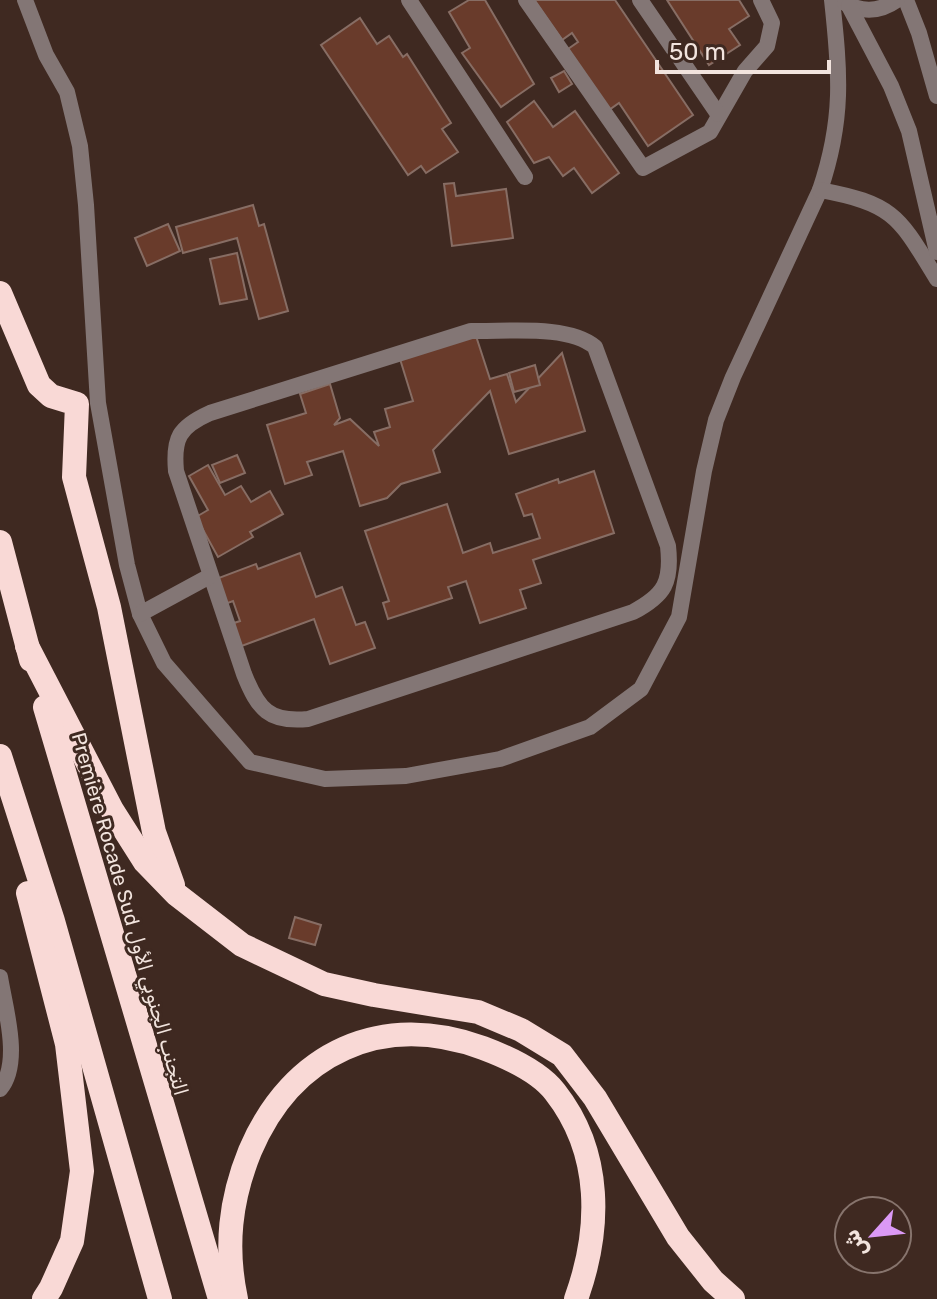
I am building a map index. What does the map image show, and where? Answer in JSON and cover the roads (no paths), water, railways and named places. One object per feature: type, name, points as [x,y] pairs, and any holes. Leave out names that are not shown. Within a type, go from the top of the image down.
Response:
[{"type":"highway","points":[[0,293],[42,389],[51,396],[88,403],[74,477],[109,607],[154,832],[176,894]]},
{"type":"highway","name":"Première Rocade Sud التجنب الجنوبي الأول","points":[[0,542],[27,646],[220,1299]]},
{"type":"highway","points":[[27,646],[112,810],[145,862],[176,894],[242,945],[324,984],[478,1012],[521,1030],[562,1055],[595,1098],[678,1237],[713,1281],[733,1299]]},
{"type":"highway","points":[[0,756],[53,921],[160,1299]]},
{"type":"highway","points":[[0,782],[67,1044],[82,1171],[72,1241],[44,1299]]},
{"type":"highway","points":[[236,1299],[229,1234],[232,1205],[258,1133],[278,1101],[301,1074],[328,1055],[361,1042],[424,1035],[457,1039],[524,1067],[554,1090],[576,1128],[590,1161],[594,1187],[593,1232],[588,1266],[576,1299]]},
{"type":"street","points":[[25,0],[46,55],[67,92],[80,146],[86,205],[88,403],[140,614],[164,663],[250,762],[325,779],[406,776],[500,759],[590,727],[641,689],[679,617],[716,420],[820,190],[835,136],[840,90],[832,0]]},
{"type":"street","points":[[409,0],[525,177]]},
{"type":"street","points":[[526,0],[643,168],[710,132],[745,71],[767,46],[772,23],[761,0]]},
{"type":"street","points":[[640,0],[718,114]]},
{"type":"street","points":[[845,3],[872,10],[884,8],[897,0]]},
{"type":"street","points":[[906,0],[937,96]]},
{"type":"street","points":[[845,3],[891,86],[909,131],[937,252]]},
{"type":"street","points":[[820,190],[855,196],[884,209],[907,231],[937,279]]},
{"type":"street","points":[[471,331],[561,333],[585,339],[595,347],[668,546],[671,569],[664,589],[653,602],[633,612],[308,719],[287,721],[270,715],[253,697],[210,576],[176,471],[174,451],[179,435],[191,422],[210,413],[471,331]]},
{"type":"street","points":[[140,614],[210,576]]},
{"type":"street","points":[[0,977],[12,1059],[5,1083],[0,1089]]}]
